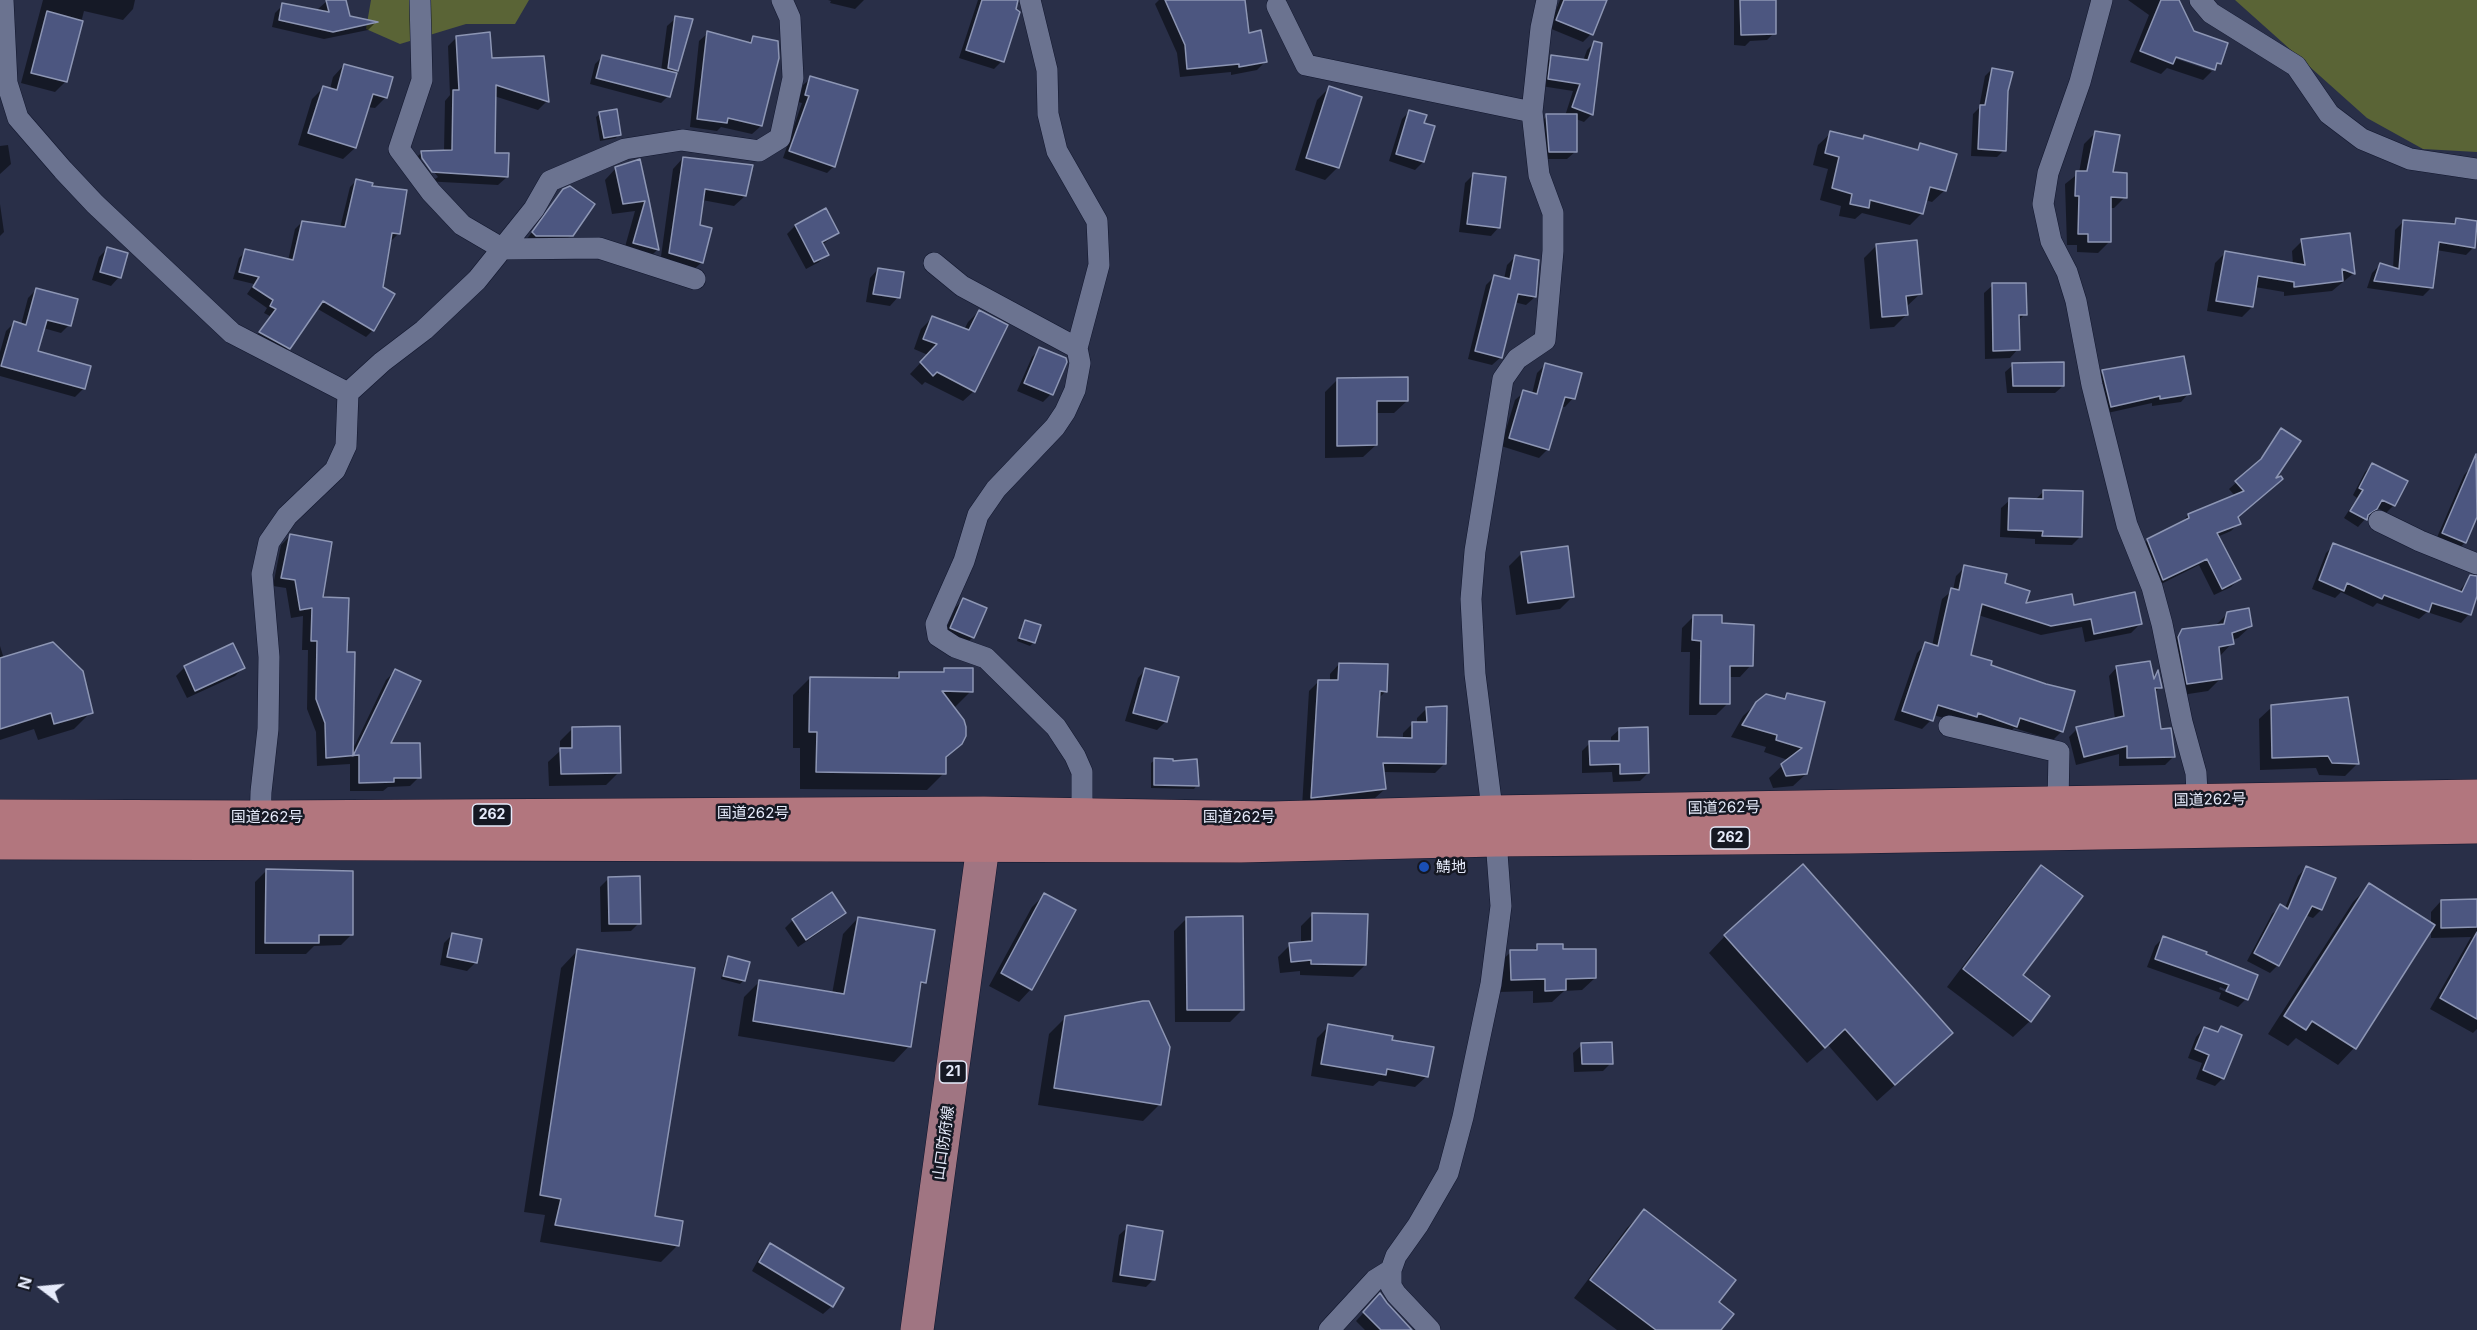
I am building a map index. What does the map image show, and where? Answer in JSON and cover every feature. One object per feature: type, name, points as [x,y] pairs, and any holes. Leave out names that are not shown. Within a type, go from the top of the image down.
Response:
[{"type":"highway","name":"国道262号","points":[[0,843],[260,830],[984,813],[1271,818],[1494,826],[2198,816],[2477,796]]},
{"type":"highway","name":"国道262号","points":[[0,816],[260,830],[983,846],[1241,846],[1494,826],[2058,803],[2198,816],[2477,827]]},
{"type":"main road","name":"山口防府線","points":[[918,1330],[983,846],[984,813]]},
{"type":"street","points":[[3,0],[7,83],[18,118],[63,170],[95,204],[232,333],[348,393]]},
{"type":"street","points":[[420,0],[422,80],[399,149],[431,192],[462,225],[503,249],[599,248],[695,279]]},
{"type":"street","points":[[260,830],[261,792],[268,729],[269,657],[262,574],[268,542],[287,516],[335,470],[346,446],[348,393],[454,303],[503,249],[534,209],[550,181],[625,149],[682,140],[759,151],[780,138],[793,78],[790,18],[782,0]]},
{"type":"street","points":[[1030,0],[1047,70],[1048,114],[1057,151],[1097,221],[1099,265],[1077,348],[1080,363],[1075,390],[1055,427],[996,489],[978,515],[964,561],[936,624],[938,636],[955,647],[986,658],[1056,727],[1075,756],[1082,772],[1082,816]]},
{"type":"street","points":[[1430,1330],[1396,1294],[1391,1286],[1391,1270],[1396,1256],[1448,1173],[1463,1117],[1491,984],[1501,906],[1494,826],[1475,674],[1471,599],[1475,551],[1503,379],[1517,359],[1545,340],[1553,252],[1553,213],[1539,175],[1532,112],[1541,28],[1547,0]]},
{"type":"street","points":[[2102,0],[2080,81],[2048,173],[2043,204],[2051,241],[2067,272],[2076,301],[2091,385],[2127,525],[2152,587],[2196,773],[2198,816]]},
{"type":"street","points":[[2200,0],[2211,13],[2296,66],[2329,114],[2362,139],[2410,159],[2477,169]]},
{"type":"street","points":[[1277,6],[1306,65],[1532,112]]},
{"type":"street","points":[[934,263],[962,286],[1077,348]]},
{"type":"street","points":[[2379,521],[2420,541],[2477,564]]},
{"type":"street","points":[[1949,726],[2059,752],[2058,803]]},
{"type":"street","points":[[1329,1330],[1375,1280],[1391,1270]]},
{"type":"green space","points":[[371,0],[529,0],[515,24],[466,24],[400,44],[366,29]]},
{"type":"green space","points":[[2235,0],[2477,0],[2477,152],[2423,149],[2367,118]]},
{"type":"building","points":[[326,0],[346,0],[350,16],[378,22],[333,32],[279,20],[282,3],[329,12]]},
{"type":"building","points":[[982,0],[1018,0],[1016,9],[1020,12],[1004,62],[966,50]]},
{"type":"building","points":[[1165,0],[1245,0],[1249,33],[1261,30],[1267,62],[1239,67],[1239,64],[1187,69],[1185,45]]},
{"type":"building","points":[[1564,0],[1607,0],[1593,35],[1556,20]]},
{"type":"building","points":[[1740,0],[1776,0],[1776,34],[1741,35]]},
{"type":"building","points":[[2161,0],[2179,0],[2194,31],[2228,43],[2221,64],[2217,63],[2215,70],[2176,57],[2173,64],[2140,51]]},
{"type":"building","points":[[47,11],[83,21],[67,82],[31,73]]},
{"type":"building","points":[[675,16],[693,19],[678,71],[668,68]]},
{"type":"building","points":[[707,31],[751,43],[753,36],[778,41],[779,58],[762,126],[728,118],[727,123],[697,119]]},
{"type":"building","points":[[490,32],[492,58],[544,56],[549,102],[496,85],[495,153],[509,153],[508,177],[432,172],[422,158],[421,151],[452,150],[453,90],[459,90],[456,36]]},
{"type":"building","points":[[1594,41],[1602,43],[1593,115],[1572,107],[1580,84],[1548,79],[1551,55],[1588,60]]},
{"type":"building","points":[[602,55],[677,73],[670,97],[596,78]]},
{"type":"building","points":[[344,64],[393,77],[387,98],[373,94],[356,148],[308,133],[323,86],[337,90]]},
{"type":"building","points":[[1992,68],[2013,72],[2008,91],[2006,151],[1978,149],[1980,105],[1985,105]]},
{"type":"building","points":[[810,76],[858,90],[835,167],[789,151],[809,96],[805,95]]},
{"type":"building","points":[[1329,86],[1362,97],[1339,168],[1306,158]]},
{"type":"building","points":[[617,109],[621,135],[604,138],[599,112]]},
{"type":"building","points":[[1409,110],[1427,115],[1424,123],[1435,126],[1424,162],[1396,154]]},
{"type":"building","points":[[1546,114],[1577,114],[1577,152],[1549,152]]},
{"type":"building","points":[[1830,131],[1863,139],[1864,135],[1918,150],[1920,143],[1957,154],[1946,191],[1930,187],[1923,214],[1870,200],[1869,208],[1850,204],[1852,194],[1832,188],[1839,157],[1825,153]]},
{"type":"building","points":[[2095,131],[2120,135],[2113,172],[2127,173],[2127,198],[2111,197],[2111,242],[2088,242],[2088,234],[2078,234],[2079,196],[2075,196],[2076,171],[2087,171]]},
{"type":"building","points":[[683,157],[753,165],[746,196],[705,189],[700,225],[712,228],[703,263],[669,253]]},
{"type":"building","points":[[640,159],[659,250],[633,243],[645,201],[623,204],[615,167]]},
{"type":"building","points":[[1473,173],[1506,177],[1500,228],[1467,224]]},
{"type":"building","points":[[356,179],[373,183],[372,186],[407,190],[400,234],[392,233],[383,287],[395,294],[374,331],[323,301],[290,349],[259,332],[276,309],[270,306],[273,300],[253,287],[259,277],[239,272],[245,249],[293,260],[302,221],[345,227]]},
{"type":"building","points":[[570,186],[595,204],[573,236],[536,236],[532,232],[563,189]]},
{"type":"building","points":[[826,208],[839,233],[822,242],[829,255],[814,262],[795,225]]},
{"type":"building","points":[[2456,218],[2477,221],[2475,248],[2439,242],[2433,288],[2374,281],[2380,263],[2399,269],[2403,220],[2455,224]]},
{"type":"building","points":[[2350,233],[2355,274],[2342,269],[2343,281],[2294,287],[2294,282],[2258,276],[2253,307],[2216,301],[2225,251],[2305,265],[2301,239]]},
{"type":"building","points":[[1917,240],[1922,294],[1906,296],[1908,315],[1882,317],[1876,244]]},
{"type":"building","points":[[107,247],[128,253],[121,278],[100,272]]},
{"type":"building","points":[[1515,255],[1539,260],[1536,297],[1518,294],[1502,358],[1475,351],[1494,275],[1510,279]]},
{"type":"building","points":[[878,268],[904,272],[900,298],[873,294]]},
{"type":"building","points":[[1992,283],[2026,283],[2027,315],[2019,315],[2020,350],[1993,351]]},
{"type":"building","points":[[36,288],[78,299],[71,326],[47,320],[38,351],[91,366],[85,389],[1,366],[14,321],[26,325]]},
{"type":"building","points":[[979,310],[1008,325],[975,392],[937,372],[933,376],[920,362],[937,344],[923,339],[932,316],[969,330]]},
{"type":"building","points":[[1039,347],[1066,358],[1067,362],[1053,395],[1024,383]]},
{"type":"building","points":[[2184,356],[2191,394],[2160,399],[2160,396],[2111,407],[2102,370]]},
{"type":"building","points":[[2064,362],[2064,386],[2013,386],[2012,363]]},
{"type":"building","points":[[1545,363],[1582,373],[1575,399],[1565,397],[1549,450],[1509,438],[1523,390],[1537,394]]},
{"type":"building","points":[[1408,377],[1408,401],[1377,401],[1377,445],[1337,446],[1337,378]]},
{"type":"building","points":[[2281,428],[2301,441],[2276,478],[2281,476],[2283,479],[2238,517],[2241,524],[2217,533],[2241,579],[2222,589],[2207,559],[2163,580],[2147,539],[2189,518],[2188,514],[2244,491],[2235,481],[2261,459]]},
{"type":"building","points":[[2476,454],[2477,517],[2466,543],[2442,533]]},
{"type":"building","points":[[2372,463],[2408,481],[2395,506],[2382,500],[2377,509],[2368,515],[2367,520],[2350,511],[2363,490],[2359,488]]},
{"type":"building","points":[[2043,490],[2083,491],[2082,537],[2042,536],[2043,531],[2008,530],[2009,498],[2043,499]]},
{"type":"building","points":[[290,534],[332,542],[323,597],[349,598],[347,652],[355,652],[353,756],[326,758],[325,723],[316,699],[317,641],[311,641],[312,608],[300,610],[295,580],[281,578]]},
{"type":"building","points":[[2333,543],[2462,592],[2470,575],[2477,576],[2477,596],[2471,615],[2432,603],[2429,612],[2384,595],[2382,599],[2347,583],[2344,591],[2319,580]]},
{"type":"building","points":[[1568,546],[1574,597],[1528,603],[1521,552]]},
{"type":"building","points":[[1964,565],[2007,574],[2005,583],[2030,591],[2026,603],[2072,594],[2074,605],[2135,592],[2142,624],[2094,634],[2091,619],[2051,626],[1982,604],[1971,655],[1992,661],[1991,665],[2046,684],[2075,691],[2063,732],[2020,718],[2017,727],[1978,713],[1977,717],[1938,705],[1933,721],[1902,711],[1925,642],[1938,646],[1951,588],[1959,590]]},
{"type":"building","points":[[963,598],[987,608],[974,638],[950,628]]},
{"type":"building","points":[[2249,608],[2252,626],[2232,633],[2234,644],[2219,647],[2222,679],[2187,684],[2178,637],[2182,629],[2224,624],[2227,612]]},
{"type":"building","points":[[1693,615],[1722,615],[1722,623],[1754,625],[1753,666],[1730,666],[1730,704],[1700,704],[1701,641],[1692,640]]},
{"type":"building","points":[[1025,620],[1041,625],[1035,643],[1019,638]]},
{"type":"building","points":[[53,642],[83,671],[93,713],[54,724],[51,713],[0,729],[0,658]]},
{"type":"building","points":[[233,643],[245,668],[195,691],[184,666]]},
{"type":"building","points":[[2150,661],[2154,679],[2158,670],[2162,688],[2155,688],[2161,729],[2171,728],[2175,757],[2127,758],[2127,746],[2084,757],[2076,727],[2124,716],[2116,666]]},
{"type":"building","points":[[1339,663],[1388,664],[1387,692],[1380,691],[1377,737],[1412,738],[1412,722],[1427,722],[1426,707],[1447,706],[1446,764],[1383,763],[1386,789],[1311,798],[1318,680],[1338,680]]},
{"type":"building","points":[[944,668],[973,668],[973,692],[942,691],[964,720],[966,727],[966,736],[962,744],[946,757],[946,774],[816,772],[817,732],[809,732],[810,677],[899,678],[899,672],[944,672]]},
{"type":"building","points":[[1145,668],[1179,677],[1167,722],[1133,713]]},
{"type":"building","points":[[395,669],[421,681],[391,743],[420,743],[421,778],[394,778],[394,782],[359,783],[359,755],[353,756]]},
{"type":"building","points":[[1787,693],[1825,702],[1807,774],[1786,776],[1781,764],[1802,748],[1776,740],[1777,735],[1742,725],[1756,702],[1766,694],[1785,699]]},
{"type":"building","points":[[2348,697],[2359,764],[2332,763],[2328,756],[2272,758],[2271,705]]},
{"type":"building","points":[[620,726],[621,773],[561,774],[560,748],[572,748],[572,727]]},
{"type":"building","points":[[1648,727],[1649,773],[1620,774],[1620,764],[1590,765],[1589,741],[1619,741],[1619,728]]},
{"type":"building","points":[[1154,758],[1173,759],[1173,761],[1197,759],[1199,786],[1154,785]]},
{"type":"building","points":[[1803,864],[1953,1033],[1895,1085],[1845,1029],[1825,1048],[1724,935]]},
{"type":"building","points":[[2041,865],[2083,896],[2023,975],[2050,996],[2031,1022],[1963,969]]},
{"type":"building","points":[[2306,866],[2336,878],[2322,910],[2312,906],[2279,966],[2254,953],[2280,904],[2288,909]]},
{"type":"building","points":[[266,869],[353,871],[353,935],[319,935],[319,943],[265,943]]},
{"type":"building","points":[[640,876],[641,924],[609,924],[608,877]]},
{"type":"building","points":[[2369,883],[2435,925],[2356,1049],[2312,1021],[2306,1030],[2284,1016]]},
{"type":"building","points":[[832,892],[846,913],[806,940],[792,919]]},
{"type":"building","points":[[1044,893],[1076,910],[1032,990],[1001,973]]},
{"type":"building","points":[[2477,899],[2477,927],[2441,928],[2441,900]]},
{"type":"building","points":[[1312,913],[1368,914],[1366,965],[1311,964],[1311,960],[1291,962],[1289,943],[1312,941]]},
{"type":"building","points":[[1243,916],[1244,1010],[1187,1010],[1186,917]]},
{"type":"building","points":[[858,917],[935,930],[926,983],[921,982],[911,1047],[753,1021],[759,980],[844,994]]},
{"type":"building","points":[[2477,932],[2477,1019],[2440,998]]},
{"type":"building","points":[[452,933],[482,939],[477,963],[447,957]]},
{"type":"building","points":[[2163,936],[2207,952],[2206,954],[2258,975],[2248,1000],[2226,991],[2229,985],[2155,959]]},
{"type":"building","points":[[1537,944],[1563,944],[1563,949],[1596,949],[1596,978],[1566,979],[1566,990],[1545,991],[1545,979],[1511,980],[1510,950],[1537,950]]},
{"type":"building","points":[[577,949],[695,968],[655,1216],[683,1221],[679,1246],[555,1225],[561,1199],[540,1195]]},
{"type":"building","points":[[728,956],[750,962],[745,981],[723,976]]},
{"type":"building","points":[[1149,1001],[1170,1047],[1161,1105],[1054,1088],[1065,1016]]},
{"type":"building","points":[[1328,1024],[1393,1036],[1392,1040],[1434,1047],[1428,1077],[1387,1069],[1386,1075],[1321,1064]]},
{"type":"building","points":[[2221,1026],[2242,1035],[2224,1079],[2203,1070],[2209,1055],[2195,1049],[2204,1027],[2218,1032]]},
{"type":"building","points":[[1612,1042],[1613,1064],[1582,1064],[1581,1043]]},
{"type":"building","points":[[1644,1209],[1736,1280],[1719,1302],[1734,1314],[1721,1330],[1656,1330],[1590,1280]]},
{"type":"building","points":[[1127,1225],[1163,1231],[1155,1280],[1120,1275]]},
{"type":"building","points":[[770,1243],[844,1288],[833,1307],[759,1262]]},
{"type":"building","points":[[1380,1293],[1412,1330],[1381,1330],[1363,1312]]},
{"type":"place","name":"鯖地","points":[[1424,867]]}]
